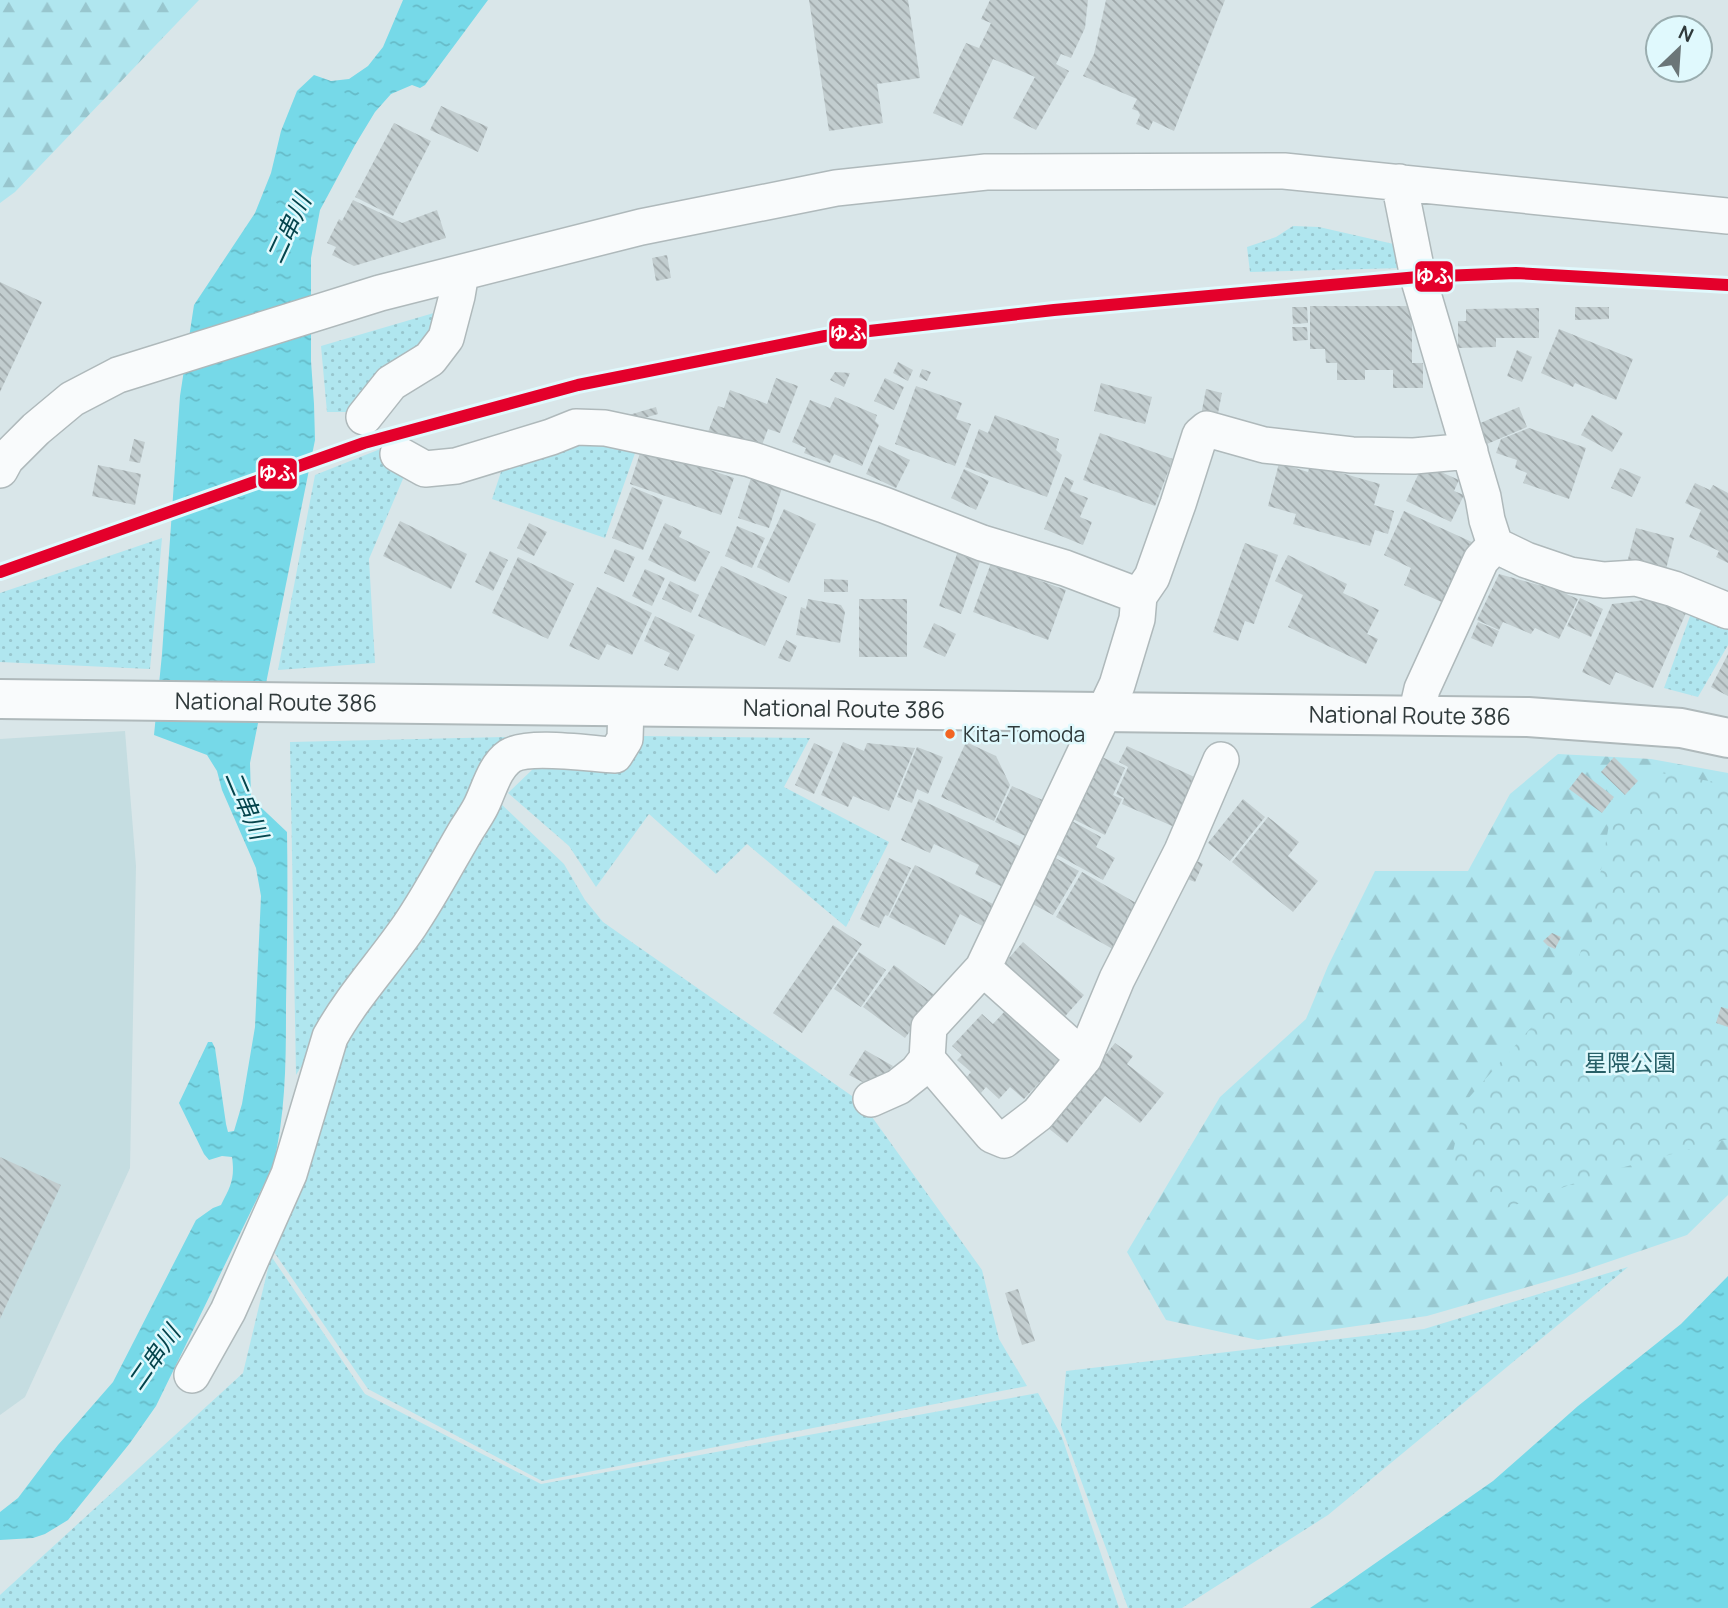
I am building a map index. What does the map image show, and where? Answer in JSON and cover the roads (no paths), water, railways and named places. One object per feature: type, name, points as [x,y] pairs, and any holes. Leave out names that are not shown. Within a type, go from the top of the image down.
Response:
[{"type":"highway","name":"National Route 386","points":[[0,699],[1528,716],[1681,728],[1728,738]]},
{"type":"street","points":[[0,470],[6,459],[72,399],[118,374],[380,293],[641,227],[836,188],[986,172],[1284,171],[1728,216]]},
{"type":"street","points":[[1399,182],[1418,277],[1495,545],[1526,560],[1570,575],[1604,580],[1636,578],[1674,589],[1728,611]]},
{"type":"street","points":[[364,417],[391,383],[430,359],[446,338],[461,273]]},
{"type":"street","points":[[398,454],[425,469],[456,466],[576,427],[605,428],[750,459],[884,505],[982,543],[1065,568],[1139,596]]},
{"type":"street","points":[[871,1099],[898,1087],[917,1072],[927,1059],[929,1027],[983,968],[1124,668],[1137,619],[1139,596],[1152,578],[1200,435],[1207,429],[1264,445],[1352,456],[1414,456],[1470,451]]},
{"type":"street","points":[[1416,715],[1422,689],[1475,572],[1481,560],[1495,545]]},
{"type":"street","points":[[192,1375],[228,1311],[289,1174],[330,1037],[435,888],[480,807],[495,773],[510,756],[527,751],[615,755],[625,739],[626,707]]},
{"type":"street","points":[[927,1059],[992,1135],[1004,1140],[1038,1114],[1084,1058],[1117,979],[1182,851],[1221,760]]},
{"type":"street","points":[[983,968],[1084,1058]]},
{"type":"water","name":"二串川","points":[[403,0],[488,0],[425,85],[420,88],[412,85],[391,94],[375,112],[320,210],[311,258],[311,361],[315,440],[250,763],[251,798],[287,832],[285,1066],[281,1126],[273,1166],[156,1406],[130,1443],[68,1520],[33,1538],[0,1540],[0,1512],[18,1498],[58,1445],[113,1382],[196,1220],[221,1205],[231,1182],[232,1157],[222,1156],[209,1160],[179,1103],[208,1042],[212,1042],[226,1124],[228,1132],[234,1131],[242,1104],[255,1027],[261,896],[256,868],[222,790],[217,771],[207,755],[154,735],[180,396],[194,305],[255,213],[271,173],[281,131],[297,91],[314,75],[331,81],[349,79],[368,66],[383,47]]},
{"type":"water","points":[[1728,1276],[1728,1608],[1310,1608],[1493,1481],[1578,1406],[1681,1324]]},
{"type":"place","name":"Kita-Tomoda","points":[[950,734]]},
{"type":"park label","name":"星隈公園","points":[[1630,1063]]}]
